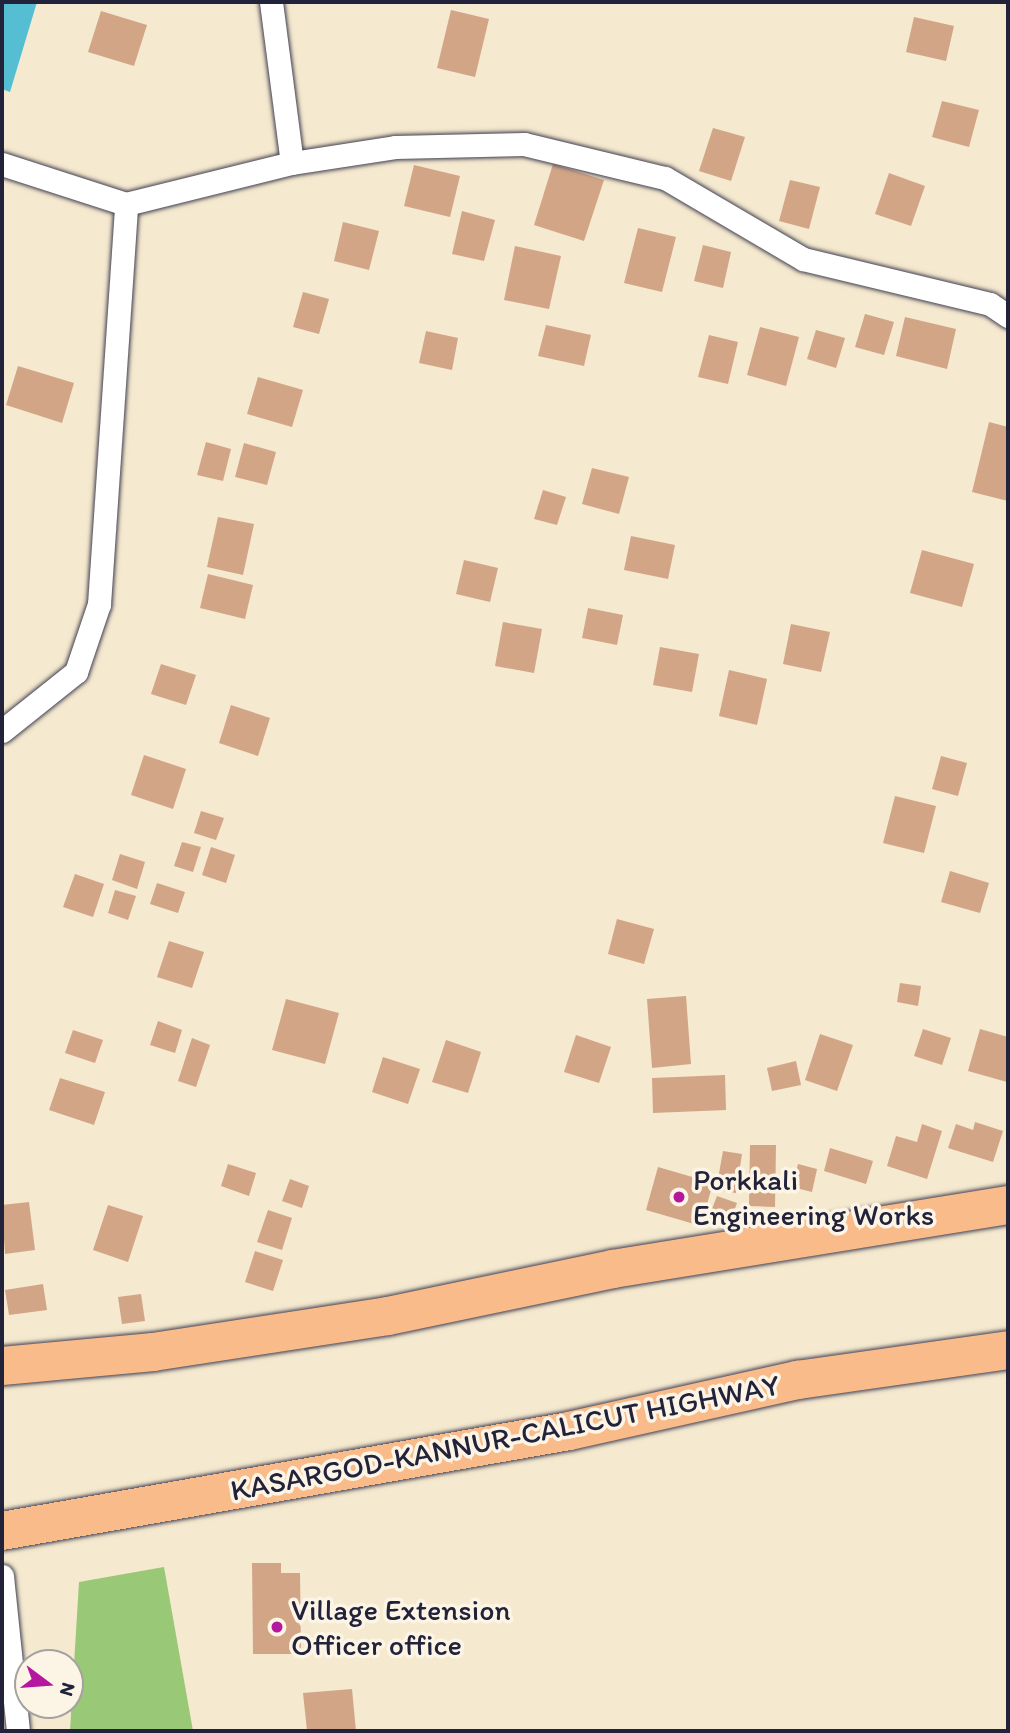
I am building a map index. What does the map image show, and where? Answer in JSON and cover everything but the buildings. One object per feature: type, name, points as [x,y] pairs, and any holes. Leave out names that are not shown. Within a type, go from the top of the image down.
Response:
[{"type":"highway","points":[[2,1366],[153,1352],[388,1316],[627,1267],[1008,1206]]},
{"type":"highway","name":"KASARGOD-KANNUR-CALICUT HIGHWAY","points":[[2,1531],[569,1432],[798,1380],[1008,1350]]},
{"type":"street","points":[[271,2],[292,163]]},
{"type":"street","points":[[2,164],[126,204],[292,163],[394,147],[524,144],[665,178],[803,259],[990,304],[1008,316]]},
{"type":"street","points":[[2,731],[76,672],[99,604],[126,204]]},
{"type":"street","points":[[2,1576],[18,1731]]},
{"type":"green space","points":[[164,1567],[193,1731],[70,1731],[71,1719],[84,1719],[84,1649],[75,1649],[79,1582]]},
{"type":"water","points":[[2,2],[37,2],[10,92],[2,89]]},
{"type":"place","name":"Porkkali Engineering Works","points":[[679,1197]]},
{"type":"place","name":"Village Extension Officer office","points":[[277,1627]]}]
